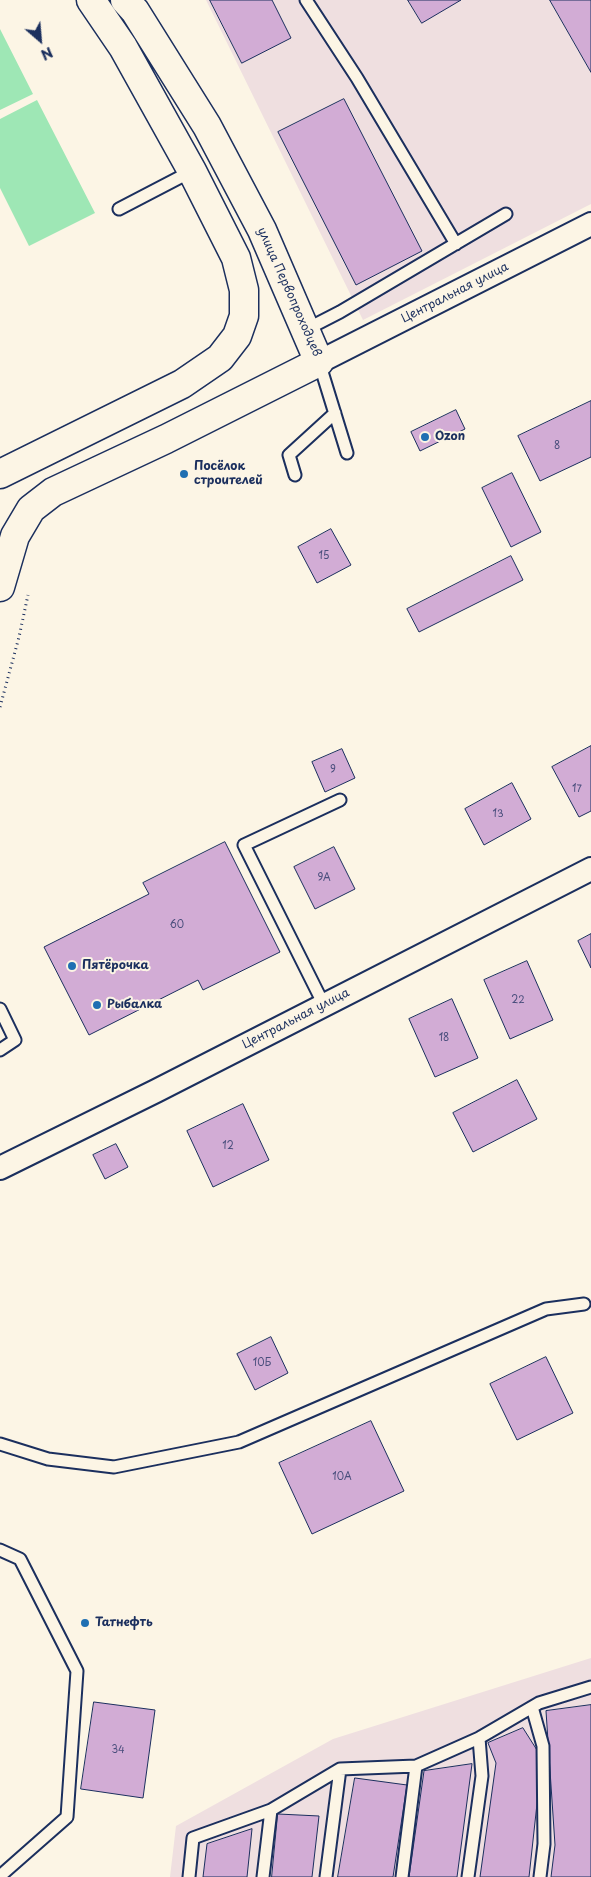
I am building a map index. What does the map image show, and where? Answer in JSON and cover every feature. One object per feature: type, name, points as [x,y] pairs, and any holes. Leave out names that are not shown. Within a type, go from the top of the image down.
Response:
[{"type":"street","points":[[0,474],[182,384],[220,358],[237,336],[244,316],[244,290],[236,258],[192,171],[123,47],[90,0]]},
{"type":"street","name":"улица Первопроходцев","points":[[0,588],[14,536],[31,509],[53,492],[166,439],[319,362],[262,230],[207,126],[135,11],[125,0]]},
{"type":"street","name":"Центральная улица","points":[[319,362],[591,224]]},
{"type":"street","name":"Центральная улица","points":[[0,1168],[156,1091],[591,869]]},
{"type":"lane","points":[[306,0],[356,78],[456,244]]},
{"type":"lane","points":[[119,208],[192,171]]},
{"type":"lane","points":[[305,330],[340,312],[506,214]]},
{"type":"lane","points":[[319,362],[347,453]]},
{"type":"lane","points":[[295,475],[289,455],[335,413]]},
{"type":"lane","points":[[324,1005],[244,845],[340,800]]},
{"type":"lane","points":[[0,1009],[15,1040],[0,1050]]},
{"type":"lane","points":[[0,1444],[48,1459],[114,1467],[239,1442],[546,1309],[584,1304]]},
{"type":"lane","points":[[0,1550],[20,1559],[77,1671],[67,1817],[0,1876]]},
{"type":"lane","points":[[189,1877],[194,1838],[271,1810],[340,1769],[416,1766],[479,1738],[539,1703],[591,1687]]},
{"type":"lane","points":[[532,1707],[543,1746],[544,1844],[540,1877]]},
{"type":"lane","points":[[468,1877],[482,1776],[479,1738]]},
{"type":"lane","points":[[402,1877],[416,1766]]},
{"type":"lane","points":[[326,1877],[340,1769]]},
{"type":"lane","points":[[263,1877],[271,1810]]},
{"type":"path","points":[[0,706],[19,637],[29,589]]},
{"type":"shaded area","points":[[206,0],[591,0],[591,204],[363,320]]},
{"type":"shaded area","points":[[591,1658],[591,1877],[170,1877],[176,1826],[333,1739]]},
{"type":"green space","points":[[0,29],[33,94],[0,110]]},
{"type":"green space","points":[[37,100],[95,213],[29,246],[0,188],[0,119]]},
{"type":"building","points":[[210,0],[272,0],[291,38],[242,63]]},
{"type":"building","points":[[408,0],[461,0],[422,23]]},
{"type":"building","points":[[550,0],[591,0],[591,72]]},
{"type":"building","points":[[344,99],[422,251],[356,285],[278,132]]},
{"type":"building","points":[[591,401],[591,457],[540,481],[518,436]]},
{"type":"building","points":[[456,410],[465,429],[420,451],[411,432]]},
{"type":"building","points":[[512,473],[541,532],[511,547],[482,488]]},
{"type":"building","points":[[331,529],[351,565],[317,583],[298,547]]},
{"type":"building","points":[[511,556],[523,580],[419,632],[407,609]]},
{"type":"building","points":[[591,746],[591,811],[579,817],[552,767]]},
{"type":"building","points":[[342,749],[355,778],[325,792],[312,762]]},
{"type":"building","points":[[512,783],[531,819],[484,845],[465,809]]},
{"type":"building","points":[[225,842],[280,952],[203,990],[198,980],[89,1035],[44,947],[149,894],[143,883]]},
{"type":"building","points":[[334,847],[355,889],[315,909],[294,867]]},
{"type":"building","points":[[591,934],[591,968],[578,941]]},
{"type":"building","points":[[527,961],[553,1020],[510,1039],[484,980]]},
{"type":"building","points":[[452,999],[478,1058],[435,1077],[409,1019]]},
{"type":"building","points":[[517,1080],[537,1119],[473,1152],[453,1113]]},
{"type":"building","points":[[243,1104],[269,1160],[213,1187],[187,1131]]},
{"type":"building","points":[[116,1144],[128,1167],[105,1179],[93,1155]]},
{"type":"building","points":[[271,1337],[288,1373],[255,1390],[237,1354]]},
{"type":"building","points":[[546,1357],[573,1413],[517,1440],[490,1384]]},
{"type":"building","points":[[371,1421],[404,1491],[312,1534],[279,1463]]},
{"type":"building","points":[[94,1702],[155,1710],[143,1798],[81,1789]]},
{"type":"building","points":[[591,1705],[591,1877],[551,1877],[555,1845],[546,1711]]},
{"type":"building","points":[[523,1728],[542,1758],[529,1877],[480,1877],[496,1763],[488,1743]]},
{"type":"building","points":[[472,1764],[457,1877],[409,1877],[424,1771]]},
{"type":"building","points":[[355,1778],[407,1785],[393,1877],[338,1877]]},
{"type":"building","points":[[278,1814],[319,1816],[312,1877],[272,1877]]},
{"type":"building","points":[[252,1829],[247,1877],[203,1877],[207,1844]]},
{"type":"place","name":"Ozon","points":[[425,437]]},
{"type":"place","name":"Посёлок строителей","points":[[184,474]]},
{"type":"place","name":"Пятёрочка","points":[[72,966]]},
{"type":"place","name":"Рыбалка","points":[[97,1005]]},
{"type":"place","name":"Татнефть","points":[[85,1623]]}]
